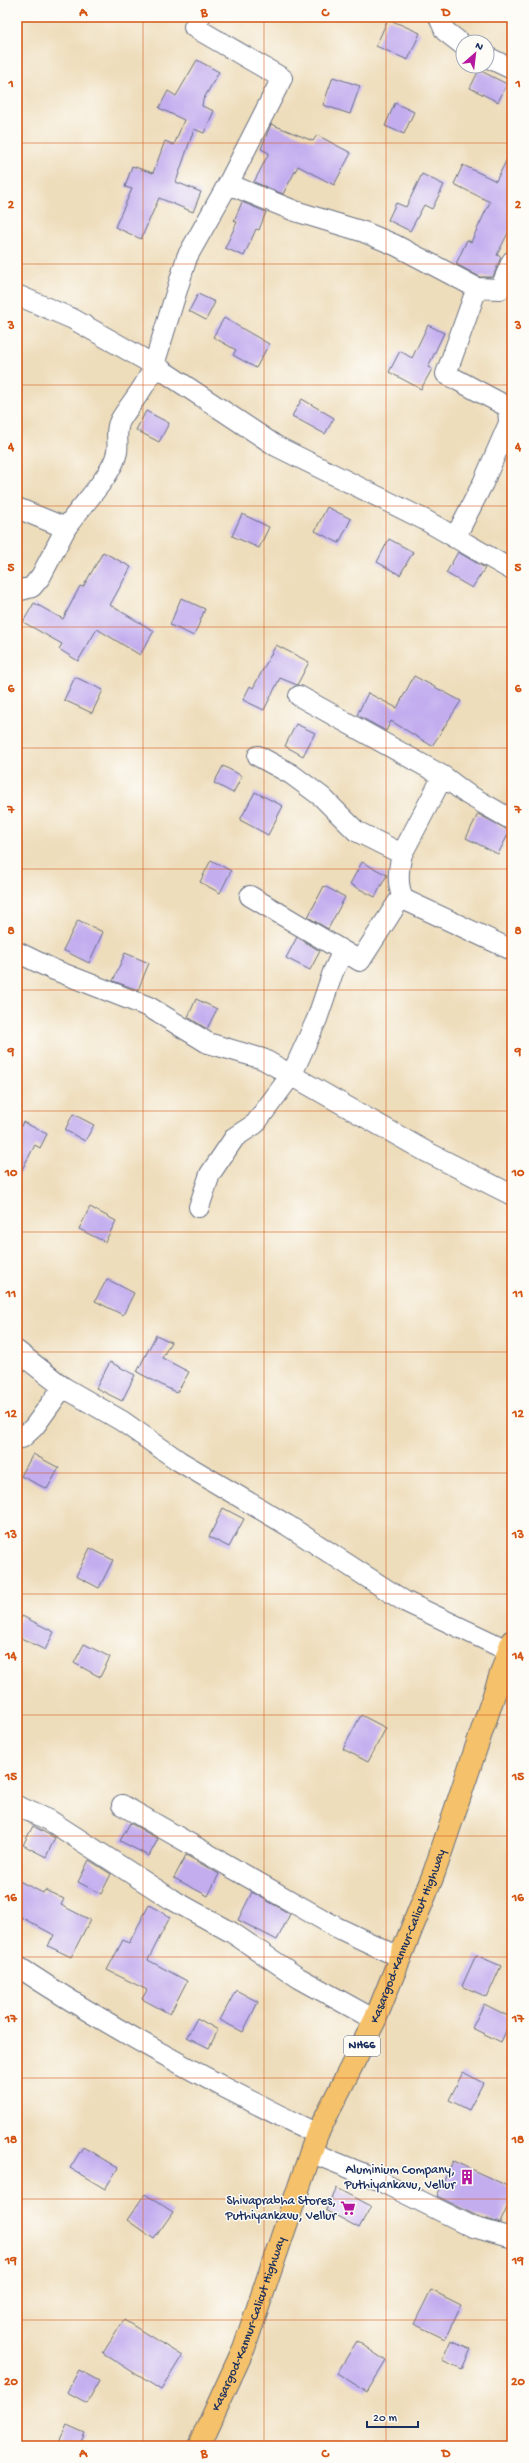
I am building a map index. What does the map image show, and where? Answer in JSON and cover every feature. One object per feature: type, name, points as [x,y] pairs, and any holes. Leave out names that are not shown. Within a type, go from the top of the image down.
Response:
[{"type":"highway","name":"Kasargod-Kannur-Calicut Highway","points":[[199,2446],[244,2348],[314,2143],[375,2020],[434,1873],[510,1646]]},
{"type":"street","points":[[17,591],[32,587],[41,576],[66,528],[106,474],[117,452],[116,434],[119,421],[149,380],[187,257],[228,184],[282,78],[194,27],[200,17]]},
{"type":"street","points":[[439,17],[445,31],[455,39]]},
{"type":"street","points":[[495,61],[512,69]]},
{"type":"street","points":[[228,184],[295,211],[364,232],[395,245],[477,288],[506,292],[512,261]]},
{"type":"street","points":[[456,538],[483,483],[509,423],[508,407],[446,374],[477,288]]},
{"type":"street","points":[[17,295],[73,319],[154,365],[276,446],[425,520],[512,570]]},
{"type":"street","points":[[17,508],[66,528]]},
{"type":"street","points":[[299,696],[443,776],[467,794],[512,820]]},
{"type":"street","points":[[258,756],[291,774],[322,797],[356,831],[402,854]]},
{"type":"street","points":[[443,776],[402,854],[398,870],[398,885],[403,899],[512,950]]},
{"type":"street","points":[[250,896],[360,961],[398,902],[403,899]]},
{"type":"street","points":[[199,1207],[210,1174],[235,1137],[255,1124],[292,1074],[317,1019],[333,972],[343,951]]},
{"type":"street","points":[[17,952],[72,978],[149,1007],[208,1043],[264,1059],[425,1151],[512,1195]]},
{"type":"street","points":[[17,1351],[63,1387],[122,1421],[180,1461],[287,1526],[404,1601],[510,1646]]},
{"type":"street","points":[[17,1437],[22,1438],[34,1427],[63,1387]]},
{"type":"street","points":[[122,1805],[336,1927],[399,1958]]},
{"type":"street","points":[[17,1806],[49,1820],[171,1899],[231,1932],[299,1978],[375,2020]]},
{"type":"street","points":[[17,1966],[54,1990],[186,2069],[374,2178],[473,2227],[512,2238]]},
{"type":"building","points":[[388,19],[420,33],[408,60],[376,46]]},
{"type":"building","points":[[197,60],[219,72],[203,100],[202,106],[214,111],[204,133],[194,129],[176,182],[201,192],[193,212],[159,198],[141,239],[115,227],[132,189],[125,187],[132,166],[153,173],[165,141],[174,145],[184,120],[159,108],[168,91],[176,96]]},
{"type":"building","points":[[477,74],[487,74],[507,84],[498,102],[470,88]]},
{"type":"building","points":[[333,77],[360,86],[350,114],[323,105]]},
{"type":"building","points":[[395,103],[414,112],[404,134],[385,126]]},
{"type":"building","points":[[271,124],[313,141],[317,135],[351,153],[334,185],[298,166],[283,194],[254,182],[269,153],[261,149]]},
{"type":"building","points":[[512,149],[512,225],[497,255],[501,257],[493,277],[480,277],[456,264],[467,240],[471,242],[490,202],[454,184],[463,165],[496,181]]},
{"type":"building","points":[[422,174],[444,185],[432,209],[424,205],[410,231],[388,220],[396,203],[406,207]]},
{"type":"building","points":[[242,202],[266,212],[259,230],[256,229],[244,256],[225,248],[237,222],[234,221]]},
{"type":"building","points":[[198,294],[215,302],[206,320],[189,311]]},
{"type":"building","points":[[224,318],[269,344],[256,368],[233,355],[236,350],[213,337]]},
{"type":"building","points":[[428,325],[444,333],[428,367],[432,369],[421,389],[389,372],[400,351],[412,358]]},
{"type":"building","points":[[302,399],[334,418],[325,434],[292,416]]},
{"type":"building","points":[[146,411],[169,423],[159,442],[136,430]]},
{"type":"building","points":[[327,507],[351,519],[339,543],[315,531]]},
{"type":"building","points":[[242,514],[269,527],[259,548],[232,536]]},
{"type":"building","points":[[389,539],[413,552],[400,575],[377,562]]},
{"type":"building","points":[[103,552],[131,567],[110,605],[154,631],[140,655],[97,629],[78,661],[59,649],[62,644],[23,622],[34,603],[63,619],[80,586],[83,587]]},
{"type":"building","points":[[458,552],[485,568],[472,588],[446,573]]},
{"type":"building","points":[[181,598],[205,609],[194,636],[170,625]]},
{"type":"building","points":[[276,645],[309,662],[297,685],[280,678],[264,710],[243,700],[250,686],[253,688]]},
{"type":"building","points":[[414,676],[461,701],[432,746],[391,721],[386,731],[357,715],[368,693],[397,708]]},
{"type":"building","points":[[75,677],[103,690],[92,713],[64,700]]},
{"type":"building","points":[[296,724],[315,733],[303,756],[285,746]]},
{"type":"building","points":[[223,766],[242,776],[233,793],[214,783]]},
{"type":"building","points":[[255,792],[283,806],[268,835],[240,820]]},
{"type":"building","points":[[478,814],[510,831],[498,854],[466,838]]},
{"type":"building","points":[[211,860],[231,871],[220,893],[200,882]]},
{"type":"building","points":[[362,862],[387,875],[375,897],[350,884]]},
{"type":"building","points":[[324,886],[345,897],[328,929],[308,917]]},
{"type":"building","points":[[78,920],[103,932],[89,963],[63,950]]},
{"type":"building","points":[[297,937],[320,951],[310,970],[286,958]]},
{"type":"building","points":[[125,953],[149,963],[138,990],[113,981]]},
{"type":"building","points":[[196,999],[217,1009],[207,1029],[188,1017]]},
{"type":"building","points":[[73,1114],[94,1125],[85,1141],[65,1130]]},
{"type":"building","points":[[23,1122],[47,1134],[40,1148],[35,1145],[17,1179],[17,1134]]},
{"type":"building","points":[[90,1207],[116,1221],[105,1242],[79,1229]]},
{"type":"building","points":[[107,1279],[134,1293],[123,1315],[95,1301]]},
{"type":"building","points":[[156,1335],[171,1342],[162,1358],[189,1372],[177,1393],[137,1372]]},
{"type":"building","points":[[110,1362],[135,1375],[122,1401],[96,1388]]},
{"type":"building","points":[[33,1454],[59,1468],[47,1489],[21,1476]]},
{"type":"building","points":[[223,1508],[244,1519],[229,1547],[209,1537]]},
{"type":"building","points":[[90,1548],[113,1560],[99,1588],[76,1576]]},
{"type":"building","points":[[22,1616],[54,1632],[45,1650],[17,1636],[17,1625]]},
{"type":"building","points":[[84,1644],[110,1657],[100,1677],[74,1663]]},
{"type":"building","points":[[361,1715],[386,1728],[368,1762],[343,1749]]},
{"type":"building","points":[[130,1823],[158,1839],[149,1856],[120,1841]]},
{"type":"building","points":[[33,1826],[55,1838],[46,1857],[23,1845]]},
{"type":"building","points":[[186,1855],[219,1874],[208,1896],[174,1878]]},
{"type":"building","points":[[89,1860],[111,1874],[101,1894],[78,1882]]},
{"type":"building","points":[[17,1880],[43,1893],[45,1890],[64,1899],[61,1905],[90,1920],[71,1957],[48,1946],[54,1935],[17,1915]]},
{"type":"building","points":[[252,1892],[290,1914],[277,1940],[238,1920]]},
{"type":"building","points":[[149,1905],[170,1917],[148,1960],[187,1981],[170,2014],[142,1999],[147,1990],[107,1970],[123,1940],[129,1943]]},
{"type":"building","points":[[476,1955],[501,1966],[487,1997],[462,1986]]},
{"type":"building","points":[[236,1990],[258,2002],[243,2032],[220,2020]]},
{"type":"building","points":[[484,2004],[512,2018],[501,2042],[472,2028]]},
{"type":"building","points":[[197,2018],[218,2030],[209,2048],[187,2037]]},
{"type":"building","points":[[463,2072],[483,2083],[469,2110],[449,2100]]},
{"type":"building","points":[[83,2147],[118,2168],[105,2189],[70,2168]]},
{"type":"building","name":"Aluminium Company, Puthiyankavu, Vellur","points":[[453,2161],[512,2188],[512,2197],[500,2223],[477,2216],[437,2196]]},
{"type":"building","name":"Shivaprabha Stores, Puthiyankavu, Vellur","points":[[337,2188],[371,2206],[359,2228],[326,2210]]},
{"type":"building","points":[[145,2194],[173,2212],[154,2239],[127,2220]]},
{"type":"building","points":[[431,2290],[461,2305],[445,2339],[414,2324]]},
{"type":"building","points":[[124,2320],[182,2356],[161,2390],[103,2353]]},
{"type":"building","points":[[451,2340],[471,2349],[462,2369],[442,2360]]},
{"type":"building","points":[[357,2341],[386,2361],[367,2392],[337,2373]]},
{"type":"building","points":[[79,2370],[99,2381],[87,2403],[67,2392]]},
{"type":"building","points":[[67,2425],[85,2433],[79,2446],[57,2446]]},
{"type":"place","name":"Aluminium Company, Puthiyankavu, Vellur","points":[[467,2177]]},
{"type":"place","name":"Shivaprabha Stores, Puthiyankavu, Vellur","points":[[348,2208]]}]
